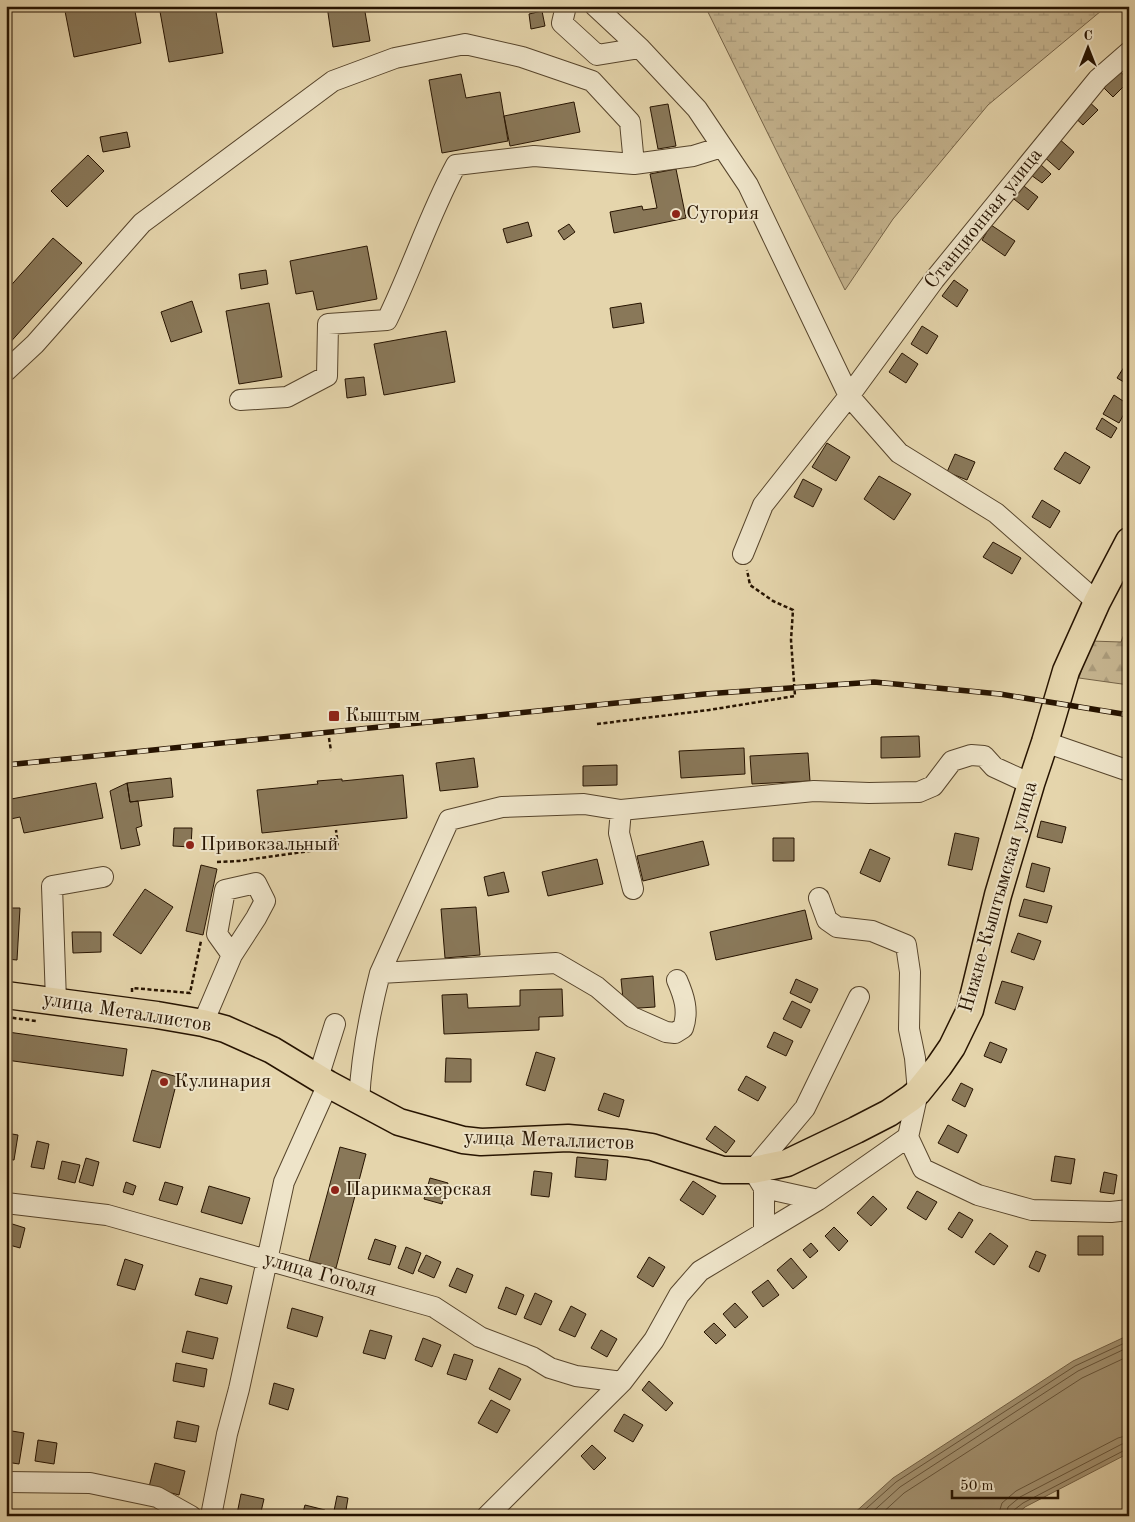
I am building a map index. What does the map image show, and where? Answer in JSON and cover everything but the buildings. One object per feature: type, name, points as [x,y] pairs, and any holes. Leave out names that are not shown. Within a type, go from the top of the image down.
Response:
[{"type":"main road","name":"Нижне-Кыштымская улица","points":[[918,1092],[952,1047],[970,1010],[998,895],[1066,671],[1097,602],[1129,541]]},
{"type":"main road","name":"улица Металлистов","points":[[6,995],[204,1023],[225,1029],[272,1050],[359,1102],[399,1122],[463,1140],[481,1142],[568,1138],[626,1143],[652,1147],[722,1170],[759,1179],[787,1163],[889,1113],[918,1092]]},
{"type":"street","points":[[566,6],[562,23],[597,55],[640,48]]},
{"type":"street","points":[[595,6],[640,48],[697,108],[748,185],[849,396],[898,453],[996,513],[1097,602]]},
{"type":"street","points":[[6,371],[35,344],[142,223],[333,82],[395,58],[465,44],[522,57],[592,81],[630,122],[634,164]]},
{"type":"street","name":"Станционная улица","points":[[743,554],[763,505],[849,396],[934,280],[1098,79],[1129,52]]},
{"type":"street","points":[[240,400],[287,397],[327,376],[328,324],[387,320],[403,288],[440,195],[456,165],[534,156],[634,164],[693,156],[722,147]]},
{"type":"street","points":[[1046,742],[1129,770]]},
{"type":"street","points":[[359,1102],[365,1038],[380,973],[449,820],[502,808],[584,804],[620,810],[814,791],[919,792],[932,786],[952,761],[971,755],[984,756],[994,767],[1031,784]]},
{"type":"street","points":[[620,810],[619,833],[633,889]]},
{"type":"street","points":[[56,1002],[52,886],[103,877]]},
{"type":"street","points":[[819,898],[826,920],[837,927],[872,930],[906,945],[910,972],[908,1028],[915,1058],[918,1092]]},
{"type":"street","points":[[204,1023],[232,955]]},
{"type":"street","points":[[380,973],[556,963],[597,988],[632,1017],[666,1032],[675,1032],[683,1028],[686,1018],[685,998],[677,980]]},
{"type":"street","points":[[764,1232],[759,1179],[805,1108],[859,997]]},
{"type":"street","points":[[211,1516],[227,1434],[239,1389],[284,1182],[323,1081],[335,1024]]},
{"type":"street","name":"Нижне-Кыштымская улица","points":[[908,1137],[918,1092]]},
{"type":"street","points":[[487,1516],[622,1382],[654,1340],[679,1295],[700,1271],[818,1200],[908,1137],[923,1169],[978,1196],[1032,1210],[1110,1212],[1129,1210]]},
{"type":"street","points":[[759,1179],[818,1200]]},
{"type":"street","name":"улица Гоголя","points":[[6,1203],[107,1215],[434,1307],[480,1337],[532,1357],[550,1368],[576,1376],[622,1382]]},
{"type":"street","points":[[6,1482],[90,1483],[157,1497],[191,1516]]},
{"type":"path","points":[[597,724],[709,710],[795,696],[791,640],[793,610],[773,601],[750,585],[743,554]]},
{"type":"path","points":[[329,738],[331,751]]},
{"type":"path","points":[[217,862],[239,861],[338,847],[336,830]]},
{"type":"green space","points":[[705,6],[1107,6],[988,105],[893,219],[845,290]]},
{"type":"green space","points":[[1129,621],[1129,685],[1079,678],[1091,641],[1121,642]]},
{"type":"water","points":[[1129,1335],[1129,1453],[1025,1507],[1015,1516],[851,1516],[893,1478],[1073,1361]]},
{"type":"railway","points":[[6,765],[705,694],[874,682],[1000,694],[1129,715]]},
{"type":"place","name":"Сугория","points":[[676,214]]},
{"type":"place","name":"Кыштым","points":[[334,716]]},
{"type":"place","name":"Привокзальный","points":[[190,845]]},
{"type":"place","name":"Кулинария","points":[[164,1082]]},
{"type":"place","name":"Парикмахерская","points":[[335,1190]]}]
